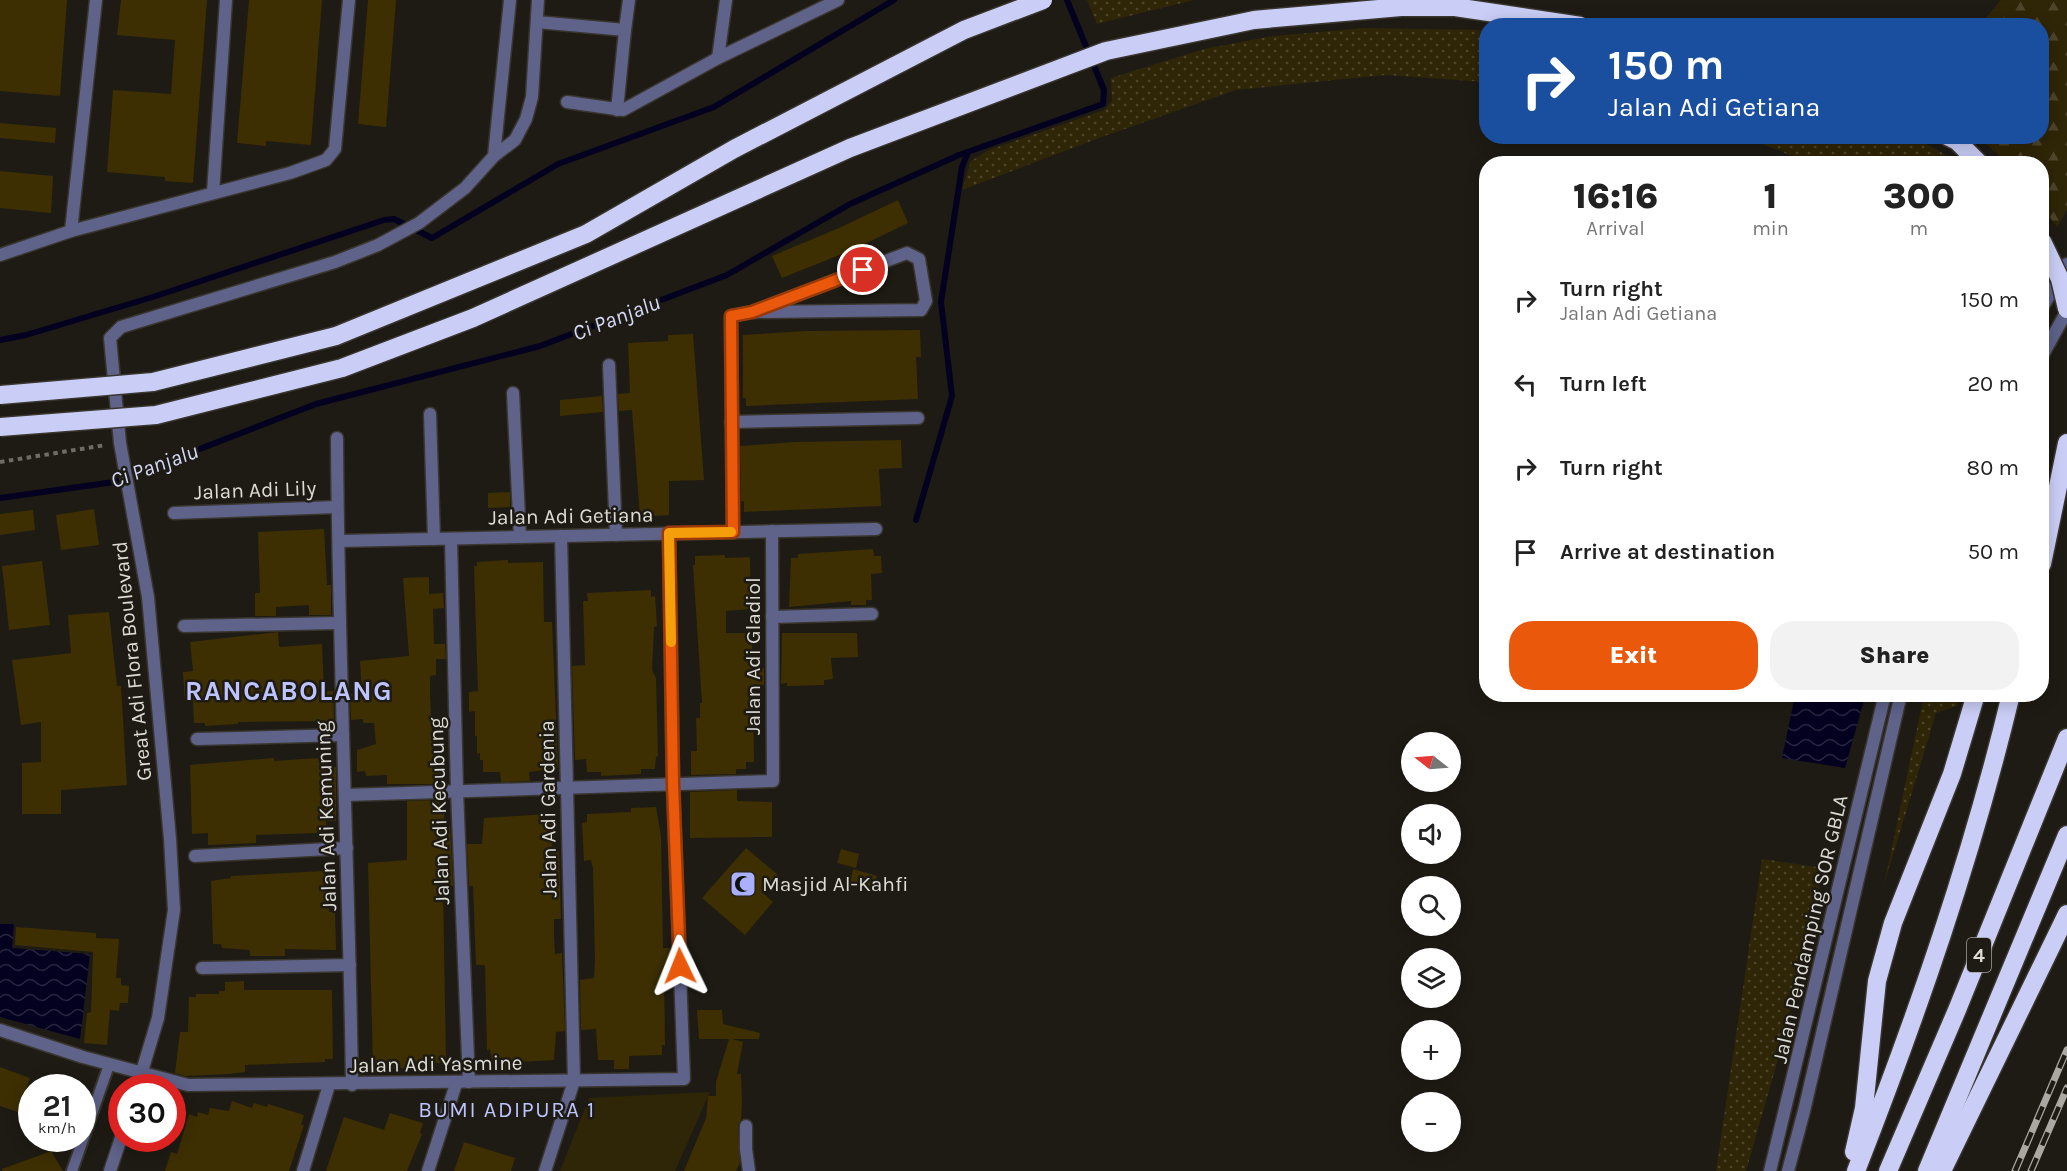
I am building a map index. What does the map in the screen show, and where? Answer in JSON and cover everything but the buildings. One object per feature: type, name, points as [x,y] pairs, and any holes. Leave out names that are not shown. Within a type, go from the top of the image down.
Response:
[{"type":"highway","points":[[0,395],[153,382],[336,336],[586,234],[734,148],[943,41],[1043,0]]},
{"type":"highway","points":[[0,427],[156,415],[342,368],[473,318],[850,148],[1106,51],[1254,20],[1401,7],[1455,7],[1528,18]]},
{"type":"highway","points":[[1960,144],[1972,156]]},
{"type":"highway","points":[[2049,256],[2060,279],[2067,310]]},
{"type":"highway","points":[[2049,530],[2067,443]]},
{"type":"highway","points":[[1850,1171],[1864,1108],[1877,981],[1893,923],[1952,774],[1974,702]]},
{"type":"highway","points":[[1856,1171],[1907,1038],[1982,804],[2009,702]]},
{"type":"highway","name":"4","points":[[1888,1171],[1958,1010],[2067,738]]},
{"type":"highway","name":"4","points":[[1927,1171],[2067,835]]},
{"type":"highway","points":[[1942,1171],[2067,914]]},
{"type":"street","points":[[71,231],[96,0]]},
{"type":"street","points":[[213,193],[226,0]]},
{"type":"street","points":[[0,255],[71,231],[290,172],[331,156],[335,149],[349,0]]},
{"type":"street","points":[[494,156],[510,0]]},
{"type":"street","name":"Great Adi Flora Boulevard","points":[[142,1072],[158,1018],[174,910],[170,839],[148,597],[120,443],[109,344],[117,329],[335,262],[419,223],[465,188],[494,156],[515,140],[526,120],[532,97],[538,0]]},
{"type":"street","points":[[617,110],[629,0]]},
{"type":"street","points":[[718,58],[726,0]]},
{"type":"street","points":[[567,102],[623,110],[821,4],[838,0]]},
{"type":"street","points":[[537,22],[625,30]]},
{"type":"street","points":[[733,532],[731,316],[752,312],[907,253],[919,259],[926,301],[921,310],[752,312]]},
{"type":"street","points":[[2049,296],[2067,264]]},
{"type":"street","points":[[2049,343],[2067,310]]},
{"type":"street","points":[[609,365],[616,535]]},
{"type":"street","points":[[513,393],[520,537]]},
{"type":"street","points":[[430,414],[434,539]]},
{"type":"street","points":[[731,422],[918,418]]},
{"type":"street","name":"Jalan Adi Kemuning","points":[[337,438],[338,623],[346,795],[352,1084]]},
{"type":"street","name":"Jalan Adi Lily","points":[[174,513],[337,507]]},
{"type":"street","name":"Jalan Adi Getiana","points":[[339,541],[876,529]]},
{"type":"street","name":"Jalan Adi Gladiol","points":[[673,784],[773,781],[772,531]]},
{"type":"street","points":[[346,795],[673,784],[669,533]]},
{"type":"street","name":"Jalan Adi Gardenia","points":[[545,1171],[574,1081],[561,536]]},
{"type":"street","name":"Jalan Adi Kecubung","points":[[429,1171],[463,1083],[451,538]]},
{"type":"street","points":[[772,617],[872,614]]},
{"type":"street","points":[[184,626],[338,623]]},
{"type":"street","name":"Jalan Pendamping SOR GBLA","points":[[1770,1171],[1788,1107],[1883,702]]},
{"type":"street","name":"Jalan Pendamping SOR GBLA","points":[[1788,1171],[1899,702]]},
{"type":"street","points":[[197,739],[343,735]]},
{"type":"street","name":"Jalan Adi Yasmine","points":[[0,1030],[109,1065],[188,1085],[684,1079],[673,784]]},
{"type":"street","points":[[195,856],[347,848]]},
{"type":"street","points":[[202,968],[350,965]]},
{"type":"street","points":[[303,1171],[329,1085]]},
{"type":"street","points":[[1788,1107],[1804,1111]]},
{"type":"street","points":[[746,1126],[749,1171]]},
{"type":"street","points":[[110,1171],[116,1152]]},
{"type":"lane","points":[[72,1171],[109,1065]]},
{"type":"path","points":[[0,462],[120,443]]},
{"type":"green space","points":[[1087,0],[1194,0],[1097,24]]},
{"type":"green space","points":[[2001,0],[2067,0],[2067,210],[2057,227],[2049,216],[2049,156],[2000,156],[1986,144],[2049,144],[2049,18],[1986,18]]},
{"type":"green space","points":[[1364,28],[1479,30],[1479,82],[1386,75],[1236,90],[1099,138],[962,190],[971,161],[989,150],[1104,110],[1112,101],[1111,78],[1204,49],[1274,36]]},
{"type":"green space","points":[[1763,144],[1926,144],[1948,156],[1792,156]]},
{"type":"green space","points":[[1923,702],[1958,702],[1957,706],[1936,713],[1884,885]]},
{"type":"green space","points":[[1762,859],[1824,868],[1780,1052],[1746,1171],[1716,1171]]},
{"type":"green space","points":[[710,1092],[675,1171],[560,1171],[589,1098]]},
{"type":"water","points":[[1794,702],[1864,702],[1845,768],[1782,758]]},
{"type":"water","points":[[0,924],[14,924],[12,948],[90,954],[80,1039],[0,1017]]},
{"type":"waterway","points":[[0,340],[26,335],[156,296],[384,220],[394,219],[432,238],[558,164],[714,107],[894,0]]},
{"type":"waterway","name":"Ci Panjalu","points":[[0,498],[114,482],[316,404],[540,346],[727,275],[850,204],[959,155],[1103,104],[1104,90],[1067,0]]},
{"type":"waterway","points":[[916,520],[952,396],[941,302],[962,167],[968,152]]},
{"type":"railway","points":[[2015,1171],[2067,1050]]},
{"type":"railway","points":[[2031,1171],[2067,1088]]},
{"type":"slow traffic","points":[[671,642],[669,533],[731,532]]},
{"type":"place","name":"Masjid Al-Kahfi","points":[[743,884]]},
{"type":"district","name":"RANCABOLANG","points":[[289,691]]},
{"type":"district","name":"BUMI ADIPURA 1","points":[[507,1109]]},
{"type":"route","points":[[680,966],[673,784],[669,533],[733,532],[731,316],[752,312],[863,270]]}]
